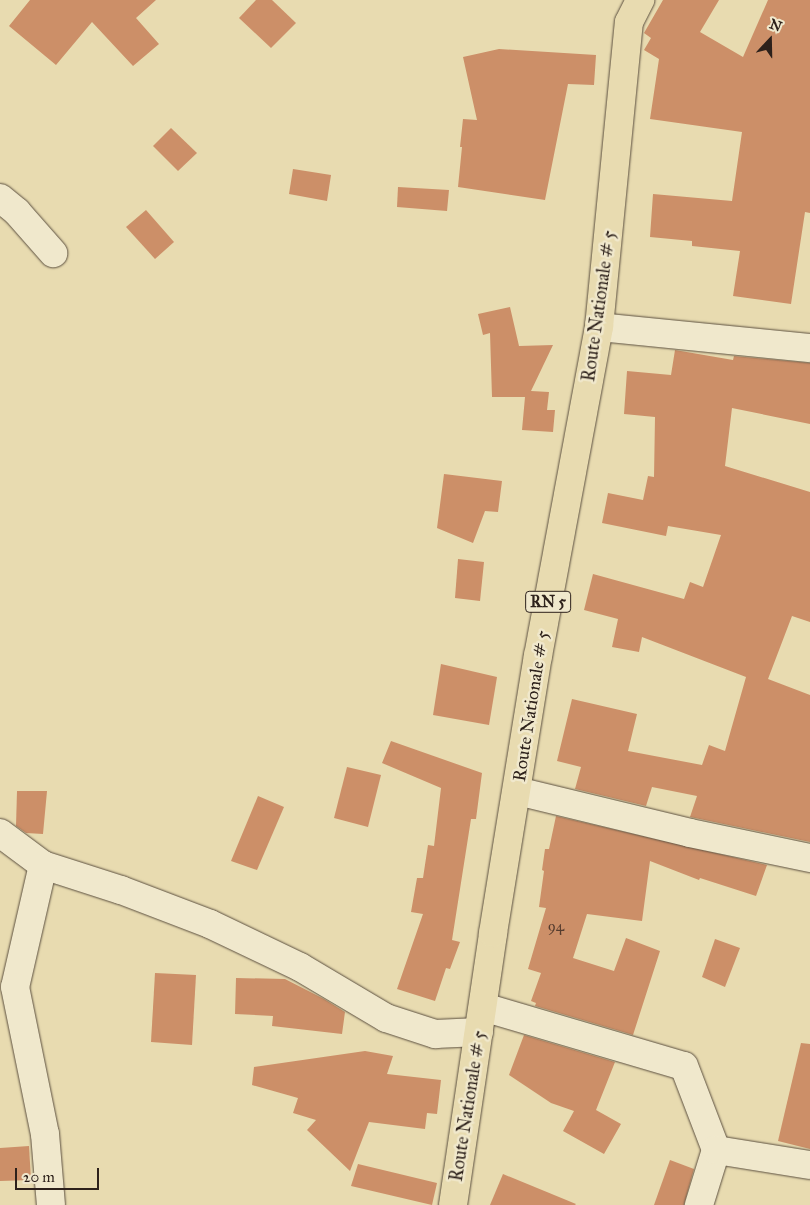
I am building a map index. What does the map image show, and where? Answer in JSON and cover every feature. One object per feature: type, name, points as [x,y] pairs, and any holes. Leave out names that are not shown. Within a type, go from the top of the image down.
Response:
[{"type":"main road","name":"Route Nationale # 5","points":[[453,1205],[540,647],[599,327],[631,7]]},
{"type":"street","points":[[0,198],[17,212],[53,253]]},
{"type":"street","points":[[599,327],[810,348]]},
{"type":"street","points":[[517,791],[690,833],[810,858]]},
{"type":"street","points":[[0,833],[43,865],[121,890],[210,924],[300,967],[386,1018],[435,1034],[481,1020],[684,1066],[716,1150],[698,1205]]},
{"type":"street","points":[[43,865],[15,987],[45,1134],[51,1205]]},
{"type":"street","points":[[716,1150],[810,1165]]},
{"type":"building","points":[[30,0],[156,0],[136,18],[159,44],[133,66],[92,22],[56,65],[9,26]]},
{"type":"building","points":[[256,0],[272,0],[296,23],[271,48],[239,18]]},
{"type":"building","points":[[663,0],[719,0],[700,32],[743,57],[768,0],[810,0],[810,213],[805,212],[791,304],[733,296],[740,251],[692,246],[692,241],[650,237],[653,194],[732,201],[742,132],[650,119],[659,59],[644,50],[651,38],[644,33]]},
{"type":"building","points":[[499,49],[596,55],[594,85],[568,84],[545,200],[458,187],[463,119],[477,120],[463,57]]},
{"type":"building","points":[[171,128],[197,153],[178,171],[153,146]]},
{"type":"building","points":[[293,169],[331,175],[327,201],[289,194]]},
{"type":"building","points":[[398,187],[449,190],[447,211],[397,207]]},
{"type":"building","points":[[146,210],[174,242],[155,259],[126,227]]},
{"type":"building","points":[[510,307],[519,346],[553,345],[531,391],[549,392],[547,410],[555,410],[553,432],[522,430],[525,397],[492,397],[490,333],[483,335],[478,314]]},
{"type":"building","points":[[675,350],[733,360],[734,356],[810,363],[810,424],[732,408],[725,466],[810,492],[810,622],[792,616],[768,679],[810,695],[810,842],[690,817],[697,796],[652,787],[646,806],[575,789],[581,767],[557,761],[572,699],[637,714],[628,751],[702,765],[709,745],[725,751],[746,677],[642,637],[639,652],[612,647],[618,619],[584,610],[593,574],[684,599],[690,582],[703,587],[721,535],[668,526],[666,536],[602,523],[608,493],[643,500],[648,476],[654,477],[655,417],[624,414],[627,371],[671,375]]},
{"type":"building","points":[[444,474],[502,481],[498,512],[485,511],[473,543],[437,528]]},
{"type":"building","points":[[458,559],[484,562],[480,601],[455,598]]},
{"type":"building","points":[[441,664],[497,677],[489,725],[433,715]]},
{"type":"building","points":[[391,741],[482,773],[476,819],[471,819],[452,940],[460,942],[450,969],[446,968],[435,1001],[397,989],[423,914],[411,912],[417,878],[423,878],[428,845],[434,846],[441,788],[382,763]]},
{"type":"building","points":[[347,767],[381,775],[368,827],[334,818]]},
{"type":"building","points":[[17,791],[47,791],[43,834],[26,833],[16,826]]},
{"type":"building","points":[[258,796],[284,807],[257,870],[231,861]]},
{"type":"building","points":[[556,816],[767,865],[756,896],[700,878],[699,880],[650,861],[642,921],[587,914],[573,958],[614,971],[626,938],[660,951],[633,1035],[535,1006],[536,1003],[531,1001],[541,973],[528,969],[546,908],[539,907],[544,871],[542,870],[545,849],[549,849]]},
{"type":"building","points":[[715,939],[740,948],[725,987],[702,977]]},
{"type":"building","points":[[155,973],[196,975],[192,1045],[151,1042]]},
{"type":"building","points":[[236,978],[285,979],[324,999],[345,1012],[342,1034],[272,1026],[273,1016],[235,1014]]},
{"type":"building","points":[[524,1035],[615,1062],[596,1110],[621,1124],[604,1154],[563,1131],[574,1111],[551,1103],[509,1075]]},
{"type":"building","points":[[801,1043],[810,1044],[810,1149],[778,1141]]},
{"type":"building","points":[[365,1051],[393,1056],[387,1074],[441,1080],[437,1114],[427,1113],[425,1129],[369,1122],[350,1171],[307,1130],[316,1120],[293,1113],[298,1098],[252,1085],[254,1067]]},
{"type":"building","points":[[29,1146],[31,1180],[0,1181],[0,1148]]},
{"type":"building","points":[[670,1160],[694,1169],[684,1205],[654,1205]]},
{"type":"building","points":[[358,1164],[437,1183],[432,1205],[351,1186]]},
{"type":"building","points":[[503,1174],[576,1204],[490,1205]]}]
